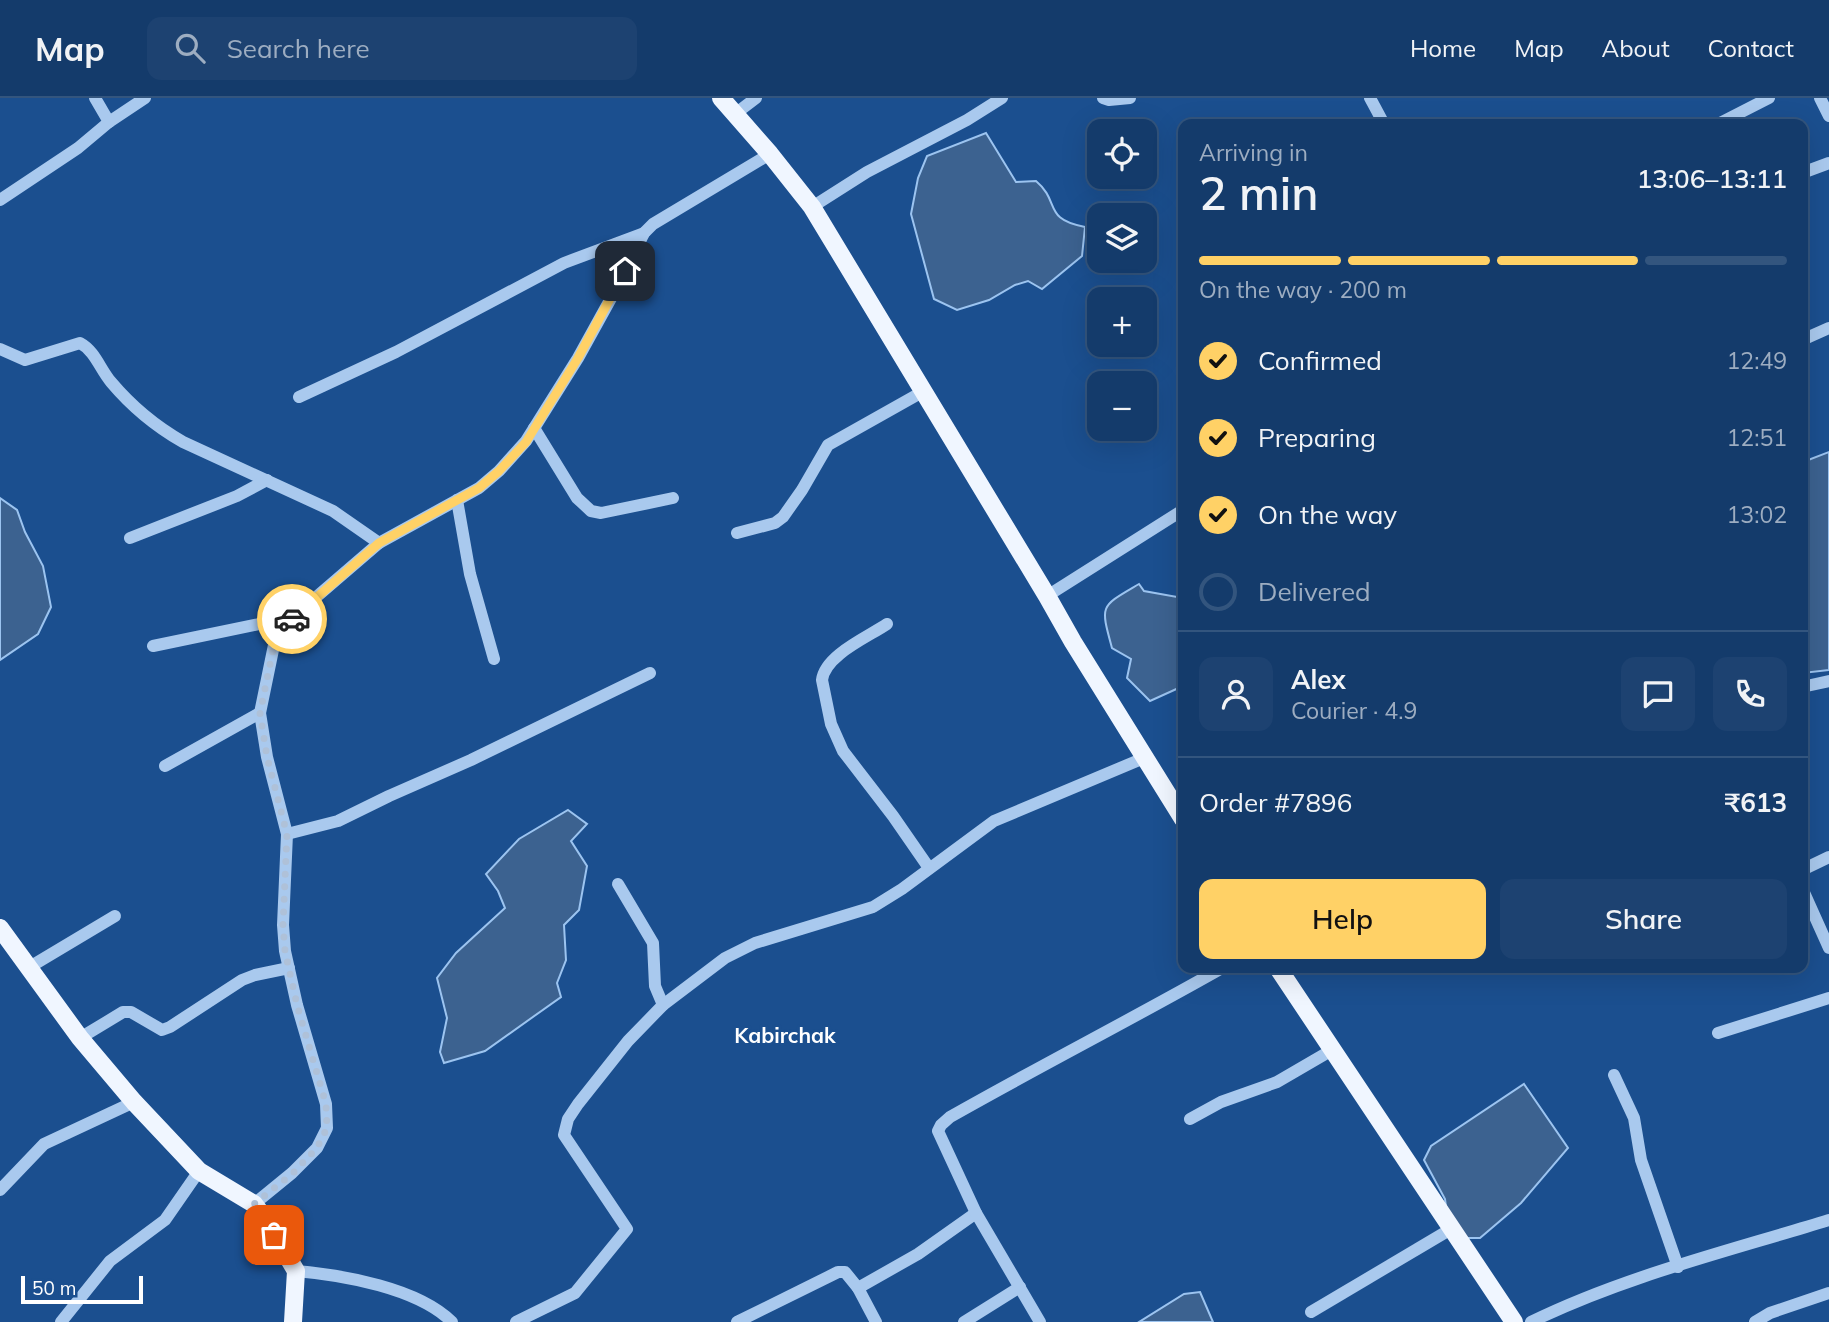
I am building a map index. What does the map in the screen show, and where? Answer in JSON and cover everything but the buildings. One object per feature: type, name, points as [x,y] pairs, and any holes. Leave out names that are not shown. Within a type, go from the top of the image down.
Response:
[{"type":"main road","points":[[721,98],[812,207],[1073,642],[1178,811]]},
{"type":"main road","points":[[0,928],[80,1038],[134,1102],[199,1171],[254,1204],[296,1271],[293,1322]]},
{"type":"main road","points":[[1286,973],[1332,1050],[1514,1322]]},
{"type":"street","points":[[95,98],[109,122]]},
{"type":"street","points":[[0,199],[78,148],[109,122],[145,98]]},
{"type":"street","points":[[736,114],[756,98]]},
{"type":"street","points":[[812,207],[867,172],[967,120],[981,103],[1002,98]]},
{"type":"street","points":[[1103,98],[1130,98]]},
{"type":"street","points":[[1370,98],[1381,119]]},
{"type":"street","points":[[1728,119],[1769,98]]},
{"type":"street","points":[[1820,98],[1829,116]]},
{"type":"street","points":[[254,1204],[292,1174],[317,1148],[327,1128],[326,1104],[289,968],[283,925],[287,834],[267,757],[260,713],[274,645],[293,617],[379,543],[479,488],[499,471],[526,442],[584,347],[644,233],[653,224],[770,154]]},
{"type":"street","points":[[1808,171],[1829,163]]},
{"type":"street","points":[[299,397],[396,352],[565,263],[644,233]]},
{"type":"street","points":[[1808,337],[1829,328]]},
{"type":"street","points":[[0,349],[25,360],[80,343],[87,347],[110,381],[142,414],[160,428],[183,442],[333,511],[379,543]]},
{"type":"street","points":[[737,533],[766,527],[783,517],[828,445],[924,391]]},
{"type":"street","points":[[534,428],[577,498],[591,511],[601,513],[673,498]]},
{"type":"street","points":[[130,538],[237,496],[267,480]]},
{"type":"street","points":[[457,500],[470,574],[494,659]]},
{"type":"street","points":[[1047,596],[1178,513]]},
{"type":"street","points":[[153,646],[293,617]]},
{"type":"street","points":[[887,624],[832,660],[823,673],[822,680],[831,724],[843,751],[929,868]]},
{"type":"street","points":[[287,834],[338,821],[650,673]]},
{"type":"street","points":[[1808,686],[1829,681]]},
{"type":"street","points":[[165,766],[260,713]]},
{"type":"street","points":[[516,1322],[575,1293],[627,1229],[564,1135],[564,1128],[578,1104],[607,1067],[663,1004],[738,950],[873,907],[902,889],[994,821],[1144,758]]},
{"type":"street","points":[[1808,867],[1829,857]]},
{"type":"street","points":[[618,884],[653,943],[653,975],[663,1004]]},
{"type":"street","points":[[1808,901],[1829,948]]},
{"type":"street","points":[[28,968],[115,916]]},
{"type":"street","points":[[80,1038],[124,1012],[131,1012],[162,1030],[242,980],[289,968]]},
{"type":"street","points":[[1040,1322],[976,1213],[938,1131],[950,1117],[1213,973]]},
{"type":"street","points":[[1718,1033],[1829,998]]},
{"type":"street","points":[[1190,1119],[1221,1102],[1277,1082],[1332,1050]]},
{"type":"street","points":[[1614,1074],[1633,1118],[1641,1160],[1678,1267]]},
{"type":"street","points":[[0,1190],[16,1170],[44,1144],[134,1102]]},
{"type":"street","points":[[61,1322],[110,1261],[165,1220],[199,1171]]},
{"type":"street","points":[[858,1288],[918,1254],[976,1213]]},
{"type":"street","points":[[1531,1322],[1574,1301],[1829,1220]]},
{"type":"street","points":[[1311,1312],[1451,1229]]},
{"type":"street","points":[[296,1271],[333,1274],[367,1283],[425,1303],[453,1322]]},
{"type":"street","points":[[737,1322],[838,1272],[845,1272],[858,1288],[876,1322]]},
{"type":"street","points":[[964,1322],[1020,1287]]},
{"type":"street","points":[[1755,1322],[1770,1313],[1829,1293]]},
{"type":"water","points":[[986,133],[1016,182],[1036,181],[1044,189],[1057,214],[1072,224],[1085,227],[1082,256],[1042,289],[1028,281],[989,300],[957,310],[934,299],[911,214],[918,178],[927,156]]},
{"type":"water","points":[[1829,452],[1829,670],[1808,672],[1808,460]]},
{"type":"water","points":[[0,498],[17,510],[43,566],[51,607],[38,634],[0,660]]},
{"type":"water","points":[[1139,584],[1144,591],[1178,597],[1178,688],[1150,701],[1127,678],[1131,659],[1112,648],[1106,623],[1106,608]]},
{"type":"water","points":[[568,810],[587,824],[571,841],[587,866],[579,910],[564,925],[566,960],[557,983],[561,997],[485,1051],[444,1063],[440,1052],[447,1018],[437,978],[456,953],[505,908],[498,891],[486,874],[519,839]]},
{"type":"water","points":[[1524,1084],[1568,1148],[1521,1203],[1480,1238],[1463,1238],[1448,1221],[1445,1199],[1424,1160],[1431,1146]]},
{"type":"water","points":[[1200,1292],[1213,1322],[1139,1322],[1184,1294]]},
{"type":"way so far","points":[[274,1235],[254,1204],[292,1174],[317,1148],[327,1128],[326,1104],[297,1005],[285,951],[283,925],[287,834],[267,757],[260,713],[274,645],[283,628],[292,619]]},
{"type":"district","name":"Kabirchak","points":[[785,1035]]},
{"type":"route","points":[[292,619],[379,543],[479,488],[499,471],[526,442],[578,358],[625,271]]}]
